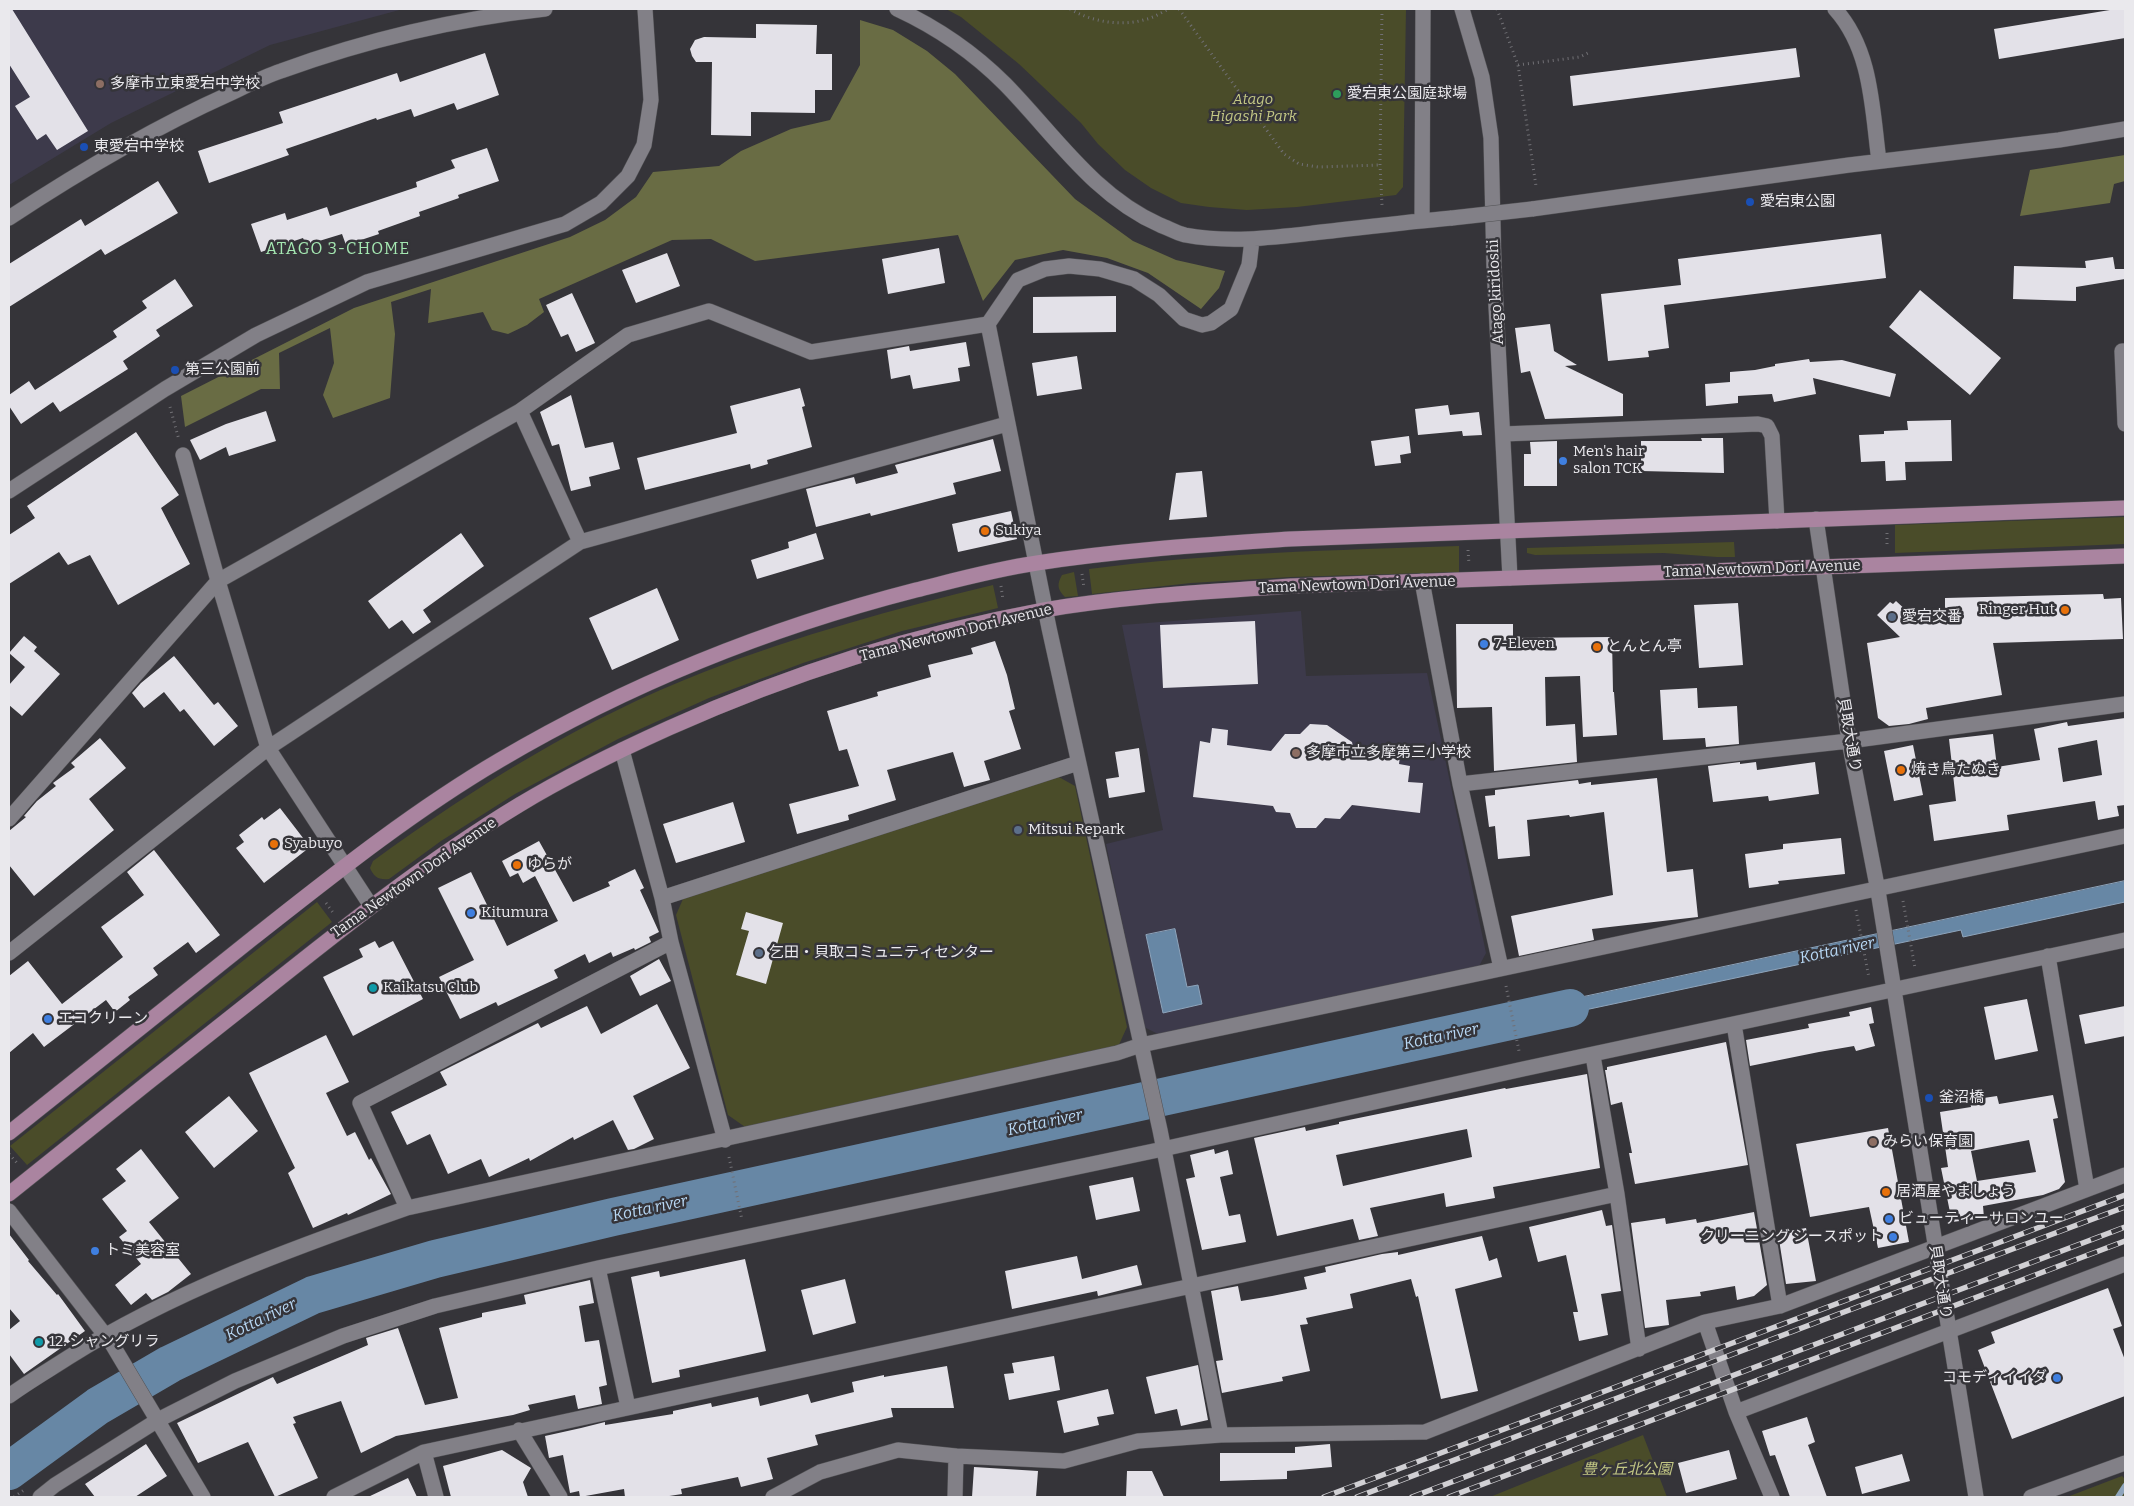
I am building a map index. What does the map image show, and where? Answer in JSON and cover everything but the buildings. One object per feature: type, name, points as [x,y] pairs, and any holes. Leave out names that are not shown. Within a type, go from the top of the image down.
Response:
[{"type":"main road","points":[[9,1133],[344,866],[426,807],[501,759],[600,707],[700,662],[785,628],[887,598],[981,574],[1036,563],[1163,547],[1290,539],[2125,508]]},
{"type":"main road","name":"Tama Newtown Dori Avenue","points":[[9,1194],[371,906],[447,851],[522,803],[622,750],[713,709],[805,672],[904,642],[1046,610],[1193,593],[1291,586],[2125,556]]},
{"type":"street","points":[[9,218],[122,149],[189,112],[279,71],[346,49],[414,31],[504,13],[545,9]]},
{"type":"street","points":[[9,491],[165,389],[256,335],[367,282],[565,224],[600,203],[628,176],[644,145],[651,100],[645,9]]},
{"type":"street","points":[[897,9],[944,34],[971,53],[1005,84],[1088,176],[1122,203],[1151,221],[1182,235],[1213,239],[1252,240],[1422,222],[2059,140],[2125,129]]},
{"type":"street","points":[[1422,222],[1423,9]]},
{"type":"street","name":"Atago kiridoshi","points":[[1462,9],[1482,78],[1491,138],[1494,268],[1510,578]]},
{"type":"street","points":[[1835,9],[1850,27],[1865,65],[1879,162]]},
{"type":"street","points":[[1221,1435],[1160,1130],[1078,763],[988,324],[1018,280],[1045,269],[1069,266],[1100,269],[1134,279],[1159,295],[1184,319],[1202,325],[1211,323],[1230,309],[1249,265],[1252,240]]},
{"type":"street","points":[[9,819],[218,581],[520,411],[628,335],[709,311],[811,352],[988,324]]},
{"type":"street","points":[[2125,351],[2122,352],[2125,424]]},
{"type":"street","points":[[520,411],[580,542]]},
{"type":"street","points":[[9,954],[268,748],[580,542],[1007,424]]},
{"type":"street","points":[[1503,434],[1758,424],[1767,426],[1772,436],[1777,521]]},
{"type":"street","points":[[183,455],[268,748],[371,906]]},
{"type":"street","name":"貝取大通り","points":[[1816,520],[1849,741],[1879,897]]},
{"type":"street","points":[[1422,582],[1460,784],[1501,968]]},
{"type":"street","points":[[1460,784],[1849,741],[2125,704]]},
{"type":"street","points":[[622,750],[662,898],[671,942],[725,1140]]},
{"type":"street","points":[[662,898],[1078,763]]},
{"type":"street","points":[[9,1396],[105,1334],[215,1280],[296,1246],[407,1208],[1117,1053],[1141,1045],[1501,968],[1879,897],[2125,836]]},
{"type":"street","points":[[1879,897],[1893,983]]},
{"type":"street","points":[[40,1497],[55,1485],[158,1420],[235,1381],[343,1336],[436,1306],[598,1268],[1163,1149],[1513,1071],[1593,1056],[1734,1024],[1893,983],[2048,956],[2125,940]]},
{"type":"street","points":[[407,1208],[360,1102],[671,942]]},
{"type":"street","points":[[2048,956],[2087,1189]]},
{"type":"street","name":"貝取大通り","points":[[1893,983],[1934,1248],[1976,1497]]},
{"type":"street","points":[[1734,1024],[1780,1306]]},
{"type":"street","points":[[1593,1056],[1617,1194],[1639,1349]]},
{"type":"street","points":[[773,1497],[820,1472],[898,1450],[956,1456],[1064,1461],[1138,1441],[1221,1435],[1425,1432],[1705,1322],[1780,1306],[2125,1175]]},
{"type":"street","points":[[334,1497],[424,1452],[1617,1194]]},
{"type":"street","points":[[9,1211],[105,1334],[203,1497]]},
{"type":"street","points":[[1736,1412],[2125,1264]]},
{"type":"street","points":[[598,1268],[628,1407]]},
{"type":"street","points":[[1705,1322],[1736,1412],[1772,1497]]},
{"type":"street","points":[[519,1430],[560,1497]]},
{"type":"street","points":[[424,1452],[436,1497]]},
{"type":"street","points":[[955,1497],[956,1456]]},
{"type":"street","points":[[2031,1497],[2125,1463]]},
{"type":"path","points":[[1070,9],[1082,16],[1114,23],[1147,19],[1169,9]]},
{"type":"path","points":[[1179,9],[1284,154],[1299,164],[1318,167],[1380,165]]},
{"type":"path","points":[[1382,9],[1380,165],[1382,205]]},
{"type":"path","points":[[1497,9],[1518,65],[1536,186]]},
{"type":"path","points":[[1518,65],[1580,57],[1590,52]]},
{"type":"path","points":[[165,389],[183,455]]},
{"type":"path","points":[[1887,527],[1887,552]]},
{"type":"path","points":[[1468,548],[1469,569]]},
{"type":"path","points":[[1082,571],[1085,594]]},
{"type":"path","points":[[1000,584],[1005,605]]},
{"type":"path","points":[[1902,898],[1916,972]]},
{"type":"path","points":[[322,899],[336,916]]},
{"type":"path","points":[[1856,907],[1870,983]]},
{"type":"path","points":[[1505,984],[1515,982]]},
{"type":"path","points":[[1506,989],[1519,1051]]},
{"type":"path","points":[[9,1154],[21,1168]]},
{"type":"path","points":[[729,1157],[742,1218]]},
{"type":"shaded area","name":"多摩市立東愛宕中学校","points":[[9,9],[403,9],[270,45],[111,123],[9,185]]},
{"type":"shaded area","name":"多摩市立多摩第三小学校","points":[[1301,611],[1306,676],[1427,673],[1486,953],[1478,968],[1158,1034],[1144,1027],[1106,844],[1163,830],[1122,625]]},
{"type":"green space","name":"Atago Higashi Park","points":[[946,9],[1406,9],[1403,187],[1396,195],[1297,207],[1247,210],[1181,203],[1151,188],[1125,170],[1098,144],[1081,123],[1019,64],[961,17]]},
{"type":"green space","points":[[860,20],[893,30],[927,51],[955,74],[1075,199],[1133,241],[1176,260],[1225,271],[1219,288],[1201,309],[1148,273],[1107,258],[1063,250],[1015,260],[983,301],[958,235],[755,261],[711,239],[672,240],[539,299],[544,312],[527,325],[508,334],[492,330],[483,312],[428,323],[431,289],[391,302],[395,334],[390,398],[333,418],[323,395],[334,363],[330,328],[279,353],[280,389],[261,389],[185,427],[181,396],[354,308],[570,237],[605,220],[636,197],[653,172],[719,166],[741,151],[791,129],[830,120],[860,65]]},
{"type":"green space","points":[[2125,155],[2125,181],[2114,184],[2110,203],[2020,216],[2030,170]]},
{"type":"green space","points":[[2125,517],[2125,544],[1895,553],[1895,525]]},
{"type":"green space","points":[[1734,542],[1735,557],[1664,553],[1535,555],[1527,553],[1527,548]]},
{"type":"green space","points":[[1459,546],[1459,572],[1291,577],[1191,583],[1092,594],[1089,569],[1227,556]]},
{"type":"green space","points":[[1074,572],[1078,596],[1065,597],[1059,589],[1059,581],[1062,575]]},
{"type":"green space","points":[[993,585],[998,608],[902,631],[803,663],[709,698],[618,739],[515,794],[441,841],[389,879],[377,877],[370,868],[373,861],[451,806],[492,780],[574,732],[660,690],[775,646],[883,613]]},
{"type":"green space","points":[[1057,776],[1075,786],[1127,1027],[1117,1049],[748,1129],[728,1115],[676,915],[683,899]]},
{"type":"green space","points":[[317,902],[332,922],[27,1165],[10,1146]]},
{"type":"green space","name":"豊ヶ丘北公園","points":[[1643,1435],[1667,1497],[1490,1497]]},
{"type":"green space","points":[[2122,1476],[2125,1479],[2125,1497],[2067,1497]]},
{"type":"water","points":[[2125,881],[2125,902],[1963,937],[1961,930],[1519,1024],[1518,1011]]},
{"type":"water","points":[[1175,929],[1187,987],[1198,985],[1202,1004],[1163,1013],[1146,935]]},
{"type":"waterway","name":"Kotta river","points":[[9,1471],[98,1406],[170,1364],[313,1295],[435,1259],[613,1217],[1570,1008]]},
{"type":"waterway","points":[[2118,1497],[2125,1486]]},
{"type":"railway","points":[[1324,1497],[2125,1195]]},
{"type":"railway","points":[[1357,1497],[2125,1207]]},
{"type":"railway","points":[[1412,1497],[2125,1227]]},
{"type":"railway","points":[[1449,1497],[2125,1241]]},
{"type":"place","name":"多摩市立東愛宕中学校","points":[[100,84]]},
{"type":"place","name":"愛宕東公園庭球場","points":[[1337,94]]},
{"type":"place","name":"東愛宕中学校","points":[[84,147]]},
{"type":"place","name":"愛宕東公園","points":[[1750,202]]},
{"type":"place","name":"第三公園前","points":[[175,370]]},
{"type":"place","name":"Men's hair salon TCK","points":[[1563,461]]},
{"type":"place","name":"Sukiya","points":[[985,531]]},
{"type":"place","name":"Ringer Hut","points":[[2065,610]]},
{"type":"place","name":"愛宕交番","points":[[1892,617]]},
{"type":"place","name":"7-Eleven","points":[[1484,644]]},
{"type":"place","name":"とんとん亭","points":[[1597,647]]},
{"type":"place","name":"多摩市立多摩第三小学校","points":[[1296,753]]},
{"type":"place","name":"焼き鳥たぬき","points":[[1901,770]]},
{"type":"place","name":"Mitsui Repark","points":[[1018,830]]},
{"type":"place","name":"Syabuyo","points":[[274,844]]},
{"type":"place","name":"ゆらが","points":[[517,865]]},
{"type":"place","name":"Kitumura","points":[[471,913]]},
{"type":"place","name":"乞田・貝取コミュニティセンター","points":[[759,953]]},
{"type":"place","name":"Kaikatsu Club","points":[[373,988]]},
{"type":"place","name":"エコクリーン","points":[[48,1019]]},
{"type":"place","name":"釜沼橋","points":[[1929,1098]]},
{"type":"place","name":"みらい保育園","points":[[1873,1142]]},
{"type":"place","name":"居酒屋やましょう","points":[[1886,1192]]},
{"type":"place","name":"ビューティーサロンユー","points":[[1889,1219]]},
{"type":"place","name":"クリーニング シースポット","points":[[1893,1237]]},
{"type":"place","name":"トミ美容室","points":[[95,1251]]},
{"type":"place","name":"12. シャングリラ","points":[[39,1342]]},
{"type":"place","name":"コモディイイダ","points":[[2057,1378]]},
{"type":"district","name":"ATAGO 3-CHOME","points":[[338,250]]}]
